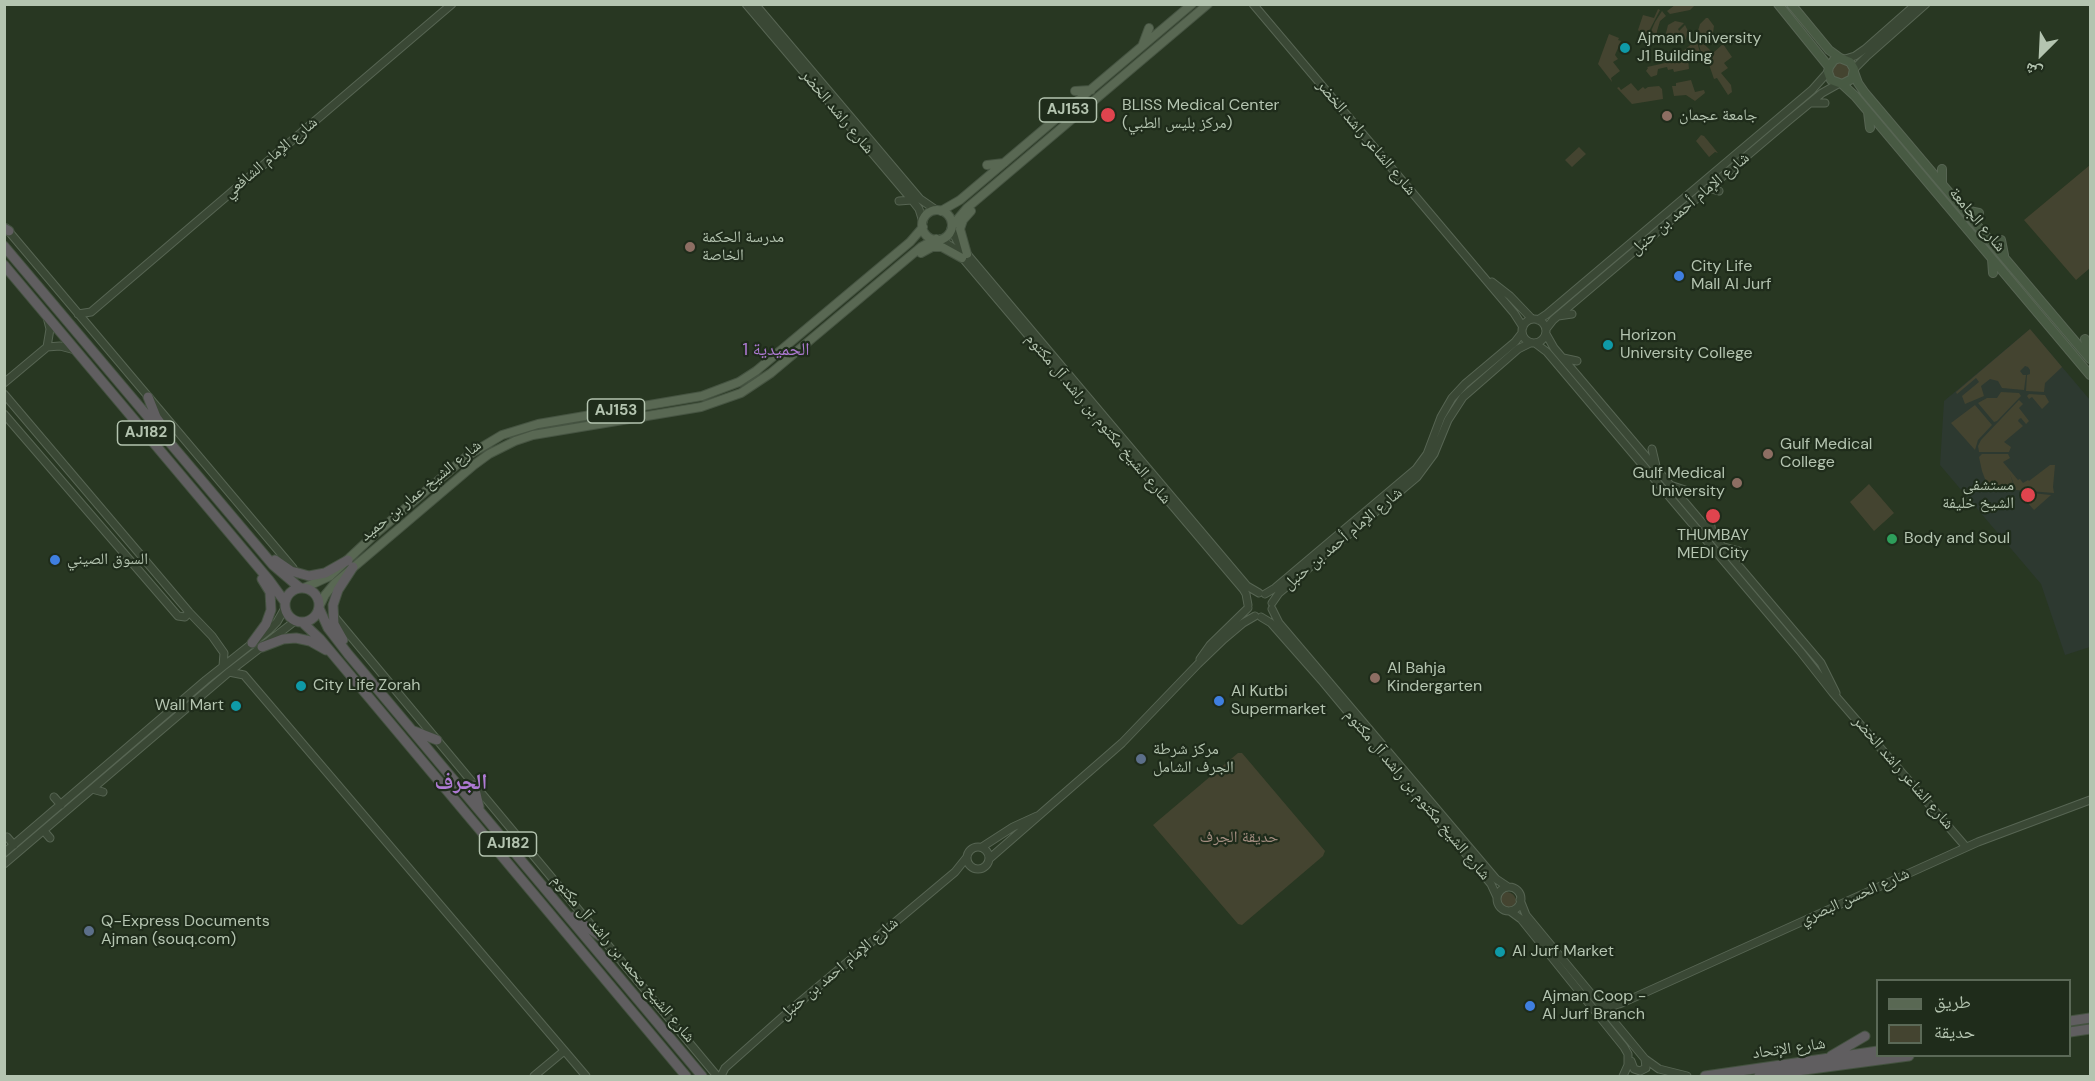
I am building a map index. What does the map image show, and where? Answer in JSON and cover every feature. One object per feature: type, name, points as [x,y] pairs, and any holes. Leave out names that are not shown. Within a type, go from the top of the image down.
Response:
[{"type":"highway","name":"AJ182","points":[[4,246],[277,570],[302,588]]},
{"type":"highway","name":"AJ182","points":[[4,265],[274,586],[285,605]]},
{"type":"highway","points":[[148,397],[172,445]]},
{"type":"highway","points":[[253,541],[263,545],[284,567],[299,574],[309,576],[325,573],[351,564]]},
{"type":"highway","points":[[245,552],[248,562],[266,585],[271,598],[269,617],[252,643]]},
{"type":"highway","points":[[348,654],[334,624],[333,614],[335,595],[351,564]]},
{"type":"highway","points":[[302,588],[315,595],[319,607],[313,618],[299,621],[288,615],[285,605],[290,593],[302,588]]},
{"type":"highway","name":"شارع الشيخ محمد بن راشد آل مكتوم","points":[[319,607],[328,628],[348,654],[702,1077]]},
{"type":"highway","name":"شارع الشيخ محمد بن راشد آل مكتوم","points":[[299,621],[315,634],[333,654],[686,1077]]},
{"type":"highway","points":[[261,647],[283,639],[296,638],[309,641],[333,654]]},
{"type":"highway","points":[[411,729],[437,740]]},
{"type":"highway","points":[[474,785],[479,810]]},
{"type":"highway","points":[[564,912],[600,936]]},
{"type":"highway","points":[[2071,1021],[2091,1018]]},
{"type":"highway","points":[[2071,1032],[2091,1029]]},
{"type":"highway","points":[[1825,1060],[1865,1036]]},
{"type":"highway","name":"شارع الإتحاد","points":[[1705,1077],[1876,1051]]},
{"type":"highway","name":"شارع الإتحاد","points":[[1759,1077],[1902,1057]]},
{"type":"main road","name":"AJ153","points":[[938,210],[960,200],[1192,4]]},
{"type":"main road","points":[[1767,5],[1780,6],[1829,70],[1832,80],[1840,84],[1849,82],[1854,71],[1852,64],[1829,50],[1793,6]]},
{"type":"main road","name":"AJ153","points":[[952,227],[963,211],[1096,104],[1210,6]]},
{"type":"main road","points":[[1142,48],[1149,28]]},
{"type":"main road","points":[[1829,70],[1832,62],[1842,59]]},
{"type":"main road","name":"شارع الجامعة","points":[[1854,71],[1861,88],[2090,358]]},
{"type":"main road","name":"شارع الجامعة","points":[[1840,84],[1868,111],[2091,375]]},
{"type":"main road","points":[[1075,91],[1092,90]]},
{"type":"main road","points":[[1868,111],[1870,128]]},
{"type":"main road","points":[[1019,151],[1022,136]]},
{"type":"main road","points":[[1046,142],[1056,142]]},
{"type":"main road","points":[[987,165],[1005,163]]},
{"type":"main road","points":[[1942,169],[1942,183]]},
{"type":"main road","points":[[964,256],[960,234],[961,225],[966,215],[983,200],[988,190]]},
{"type":"main road","points":[[1924,191],[1937,195]]},
{"type":"main road","points":[[938,210],[949,216],[952,227],[947,236],[938,239],[927,235],[923,224],[927,214],[938,210]]},
{"type":"main road","points":[[1964,210],[1979,213]]},
{"type":"main road","name":"شارع الشيخ عمار بن حميد","points":[[319,607],[331,587],[374,535],[467,456],[502,435],[538,424],[702,396],[748,377],[910,243],[923,224]]},
{"type":"main road","name":"شارع الشيخ عمار بن حميد","points":[[302,588],[326,579],[351,564],[474,465],[506,445],[542,434],[701,407],[730,398],[751,387],[771,373],[921,247],[938,239]]},
{"type":"main road","points":[[2001,240],[2004,257]]},
{"type":"main road","points":[[897,268],[932,247],[946,248],[964,256]]},
{"type":"main road","points":[[1992,259],[1993,273]]},
{"type":"main road","points":[[2011,282],[2017,280],[2032,297],[2041,301]]},
{"type":"main road","points":[[2032,319],[2047,323]]},
{"type":"main road","points":[[2085,339],[2090,358]]},
{"type":"street","name":"شارع الإمام الشافعي","points":[[91,312],[452,4]]},
{"type":"street","name":"شارع راشد الخضر","points":[[746,4],[912,200],[919,209],[923,224]]},
{"type":"street","name":"شارع راشد الخضر","points":[[755,4],[920,199],[938,210]]},
{"type":"street","name":"شارع الشاعر راشد الخضر","points":[[1253,4],[1514,313],[1522,330]]},
{"type":"street","points":[[1842,59],[1855,56],[1916,4]]},
{"type":"street","points":[[1854,71],[1866,57],[1926,4]]},
{"type":"street","name":"شارع الإمام أحمد بن حنبل","points":[[1535,319],[1547,314],[1812,90],[1829,70]]},
{"type":"street","name":"شارع الإمام أحمد بن حنبل","points":[[1546,332],[1558,316],[1708,188],[1827,89],[1840,84]]},
{"type":"street","points":[[1810,103],[1825,104]]},
{"type":"street","points":[[1788,121],[1790,131]]},
{"type":"street","points":[[1708,188],[1719,191]]},
{"type":"street","points":[[899,201],[912,200]]},
{"type":"street","points":[[1680,224],[1682,211]]},
{"type":"street","name":"شارع الشيخ مكتوم بن راشد آل مكتوم","points":[[952,227],[964,256],[1243,589],[1248,606]]},
{"type":"street","points":[[6,228],[299,574]]},
{"type":"street","name":"شارع الشيخ مكتوم بن راشد آل مكتوم","points":[[938,239],[952,246],[964,256],[1247,586],[1262,594]]},
{"type":"street","name":"شارع الشاعر راشد الخضر","points":[[1478,271],[1535,319]]},
{"type":"street","points":[[1596,284],[1608,285]]},
{"type":"street","points":[[45,312],[50,329],[47,347]]},
{"type":"street","points":[[78,314],[91,312],[87,324]]},
{"type":"street","points":[[1558,316],[1572,314]]},
{"type":"street","points":[[1535,319],[1543,323],[1546,332],[1543,339],[1533,343],[1526,340],[1522,330],[1526,322],[1535,319]]},
{"type":"street","name":"شارع الإمام أحمد بن حنبل","points":[[1262,594],[1284,581],[1416,469],[1427,454],[1441,417],[1452,398],[1465,384],[1515,342],[1522,330]]},
{"type":"street","name":"شارع الشاعر راشد الخضر","points":[[1546,332],[1563,358],[1713,534],[1813,660]]},
{"type":"street","name":"شارع الشاعر راشد الخضر","points":[[1533,343],[1547,352],[1813,660],[1824,669],[1840,700],[1966,847]]},
{"type":"street","name":"شارع الإمام أحمد بن حنبل","points":[[1272,606],[1279,592],[1417,477],[1434,454],[1448,420],[1463,397],[1518,349],[1533,343]]},
{"type":"street","points":[[4,383],[47,347],[60,346],[78,352]]},
{"type":"street","points":[[1563,358],[1577,361]]},
{"type":"street","points":[[4,394],[212,636],[223,650],[225,658],[223,666]]},
{"type":"street","points":[[4,414],[178,616],[185,618],[189,612]]},
{"type":"street","points":[[16,427],[25,418]]},
{"type":"street","points":[[1652,449],[1657,469]]},
{"type":"street","points":[[1670,485],[1688,491]]},
{"type":"street","points":[[1709,516],[1713,534]]},
{"type":"street","points":[[1723,547],[1739,551]]},
{"type":"street","points":[[1042,813],[1013,827],[981,847],[972,848],[967,857],[969,864],[975,868],[984,867],[989,860],[1122,743],[1198,664],[1243,623],[1266,616],[1272,606],[1262,594],[1251,597],[1248,606],[1210,645],[1198,664]]},
{"type":"street","points":[[4,853],[237,654],[273,626],[285,605]]},
{"type":"street","points":[[1248,606],[1258,617]]},
{"type":"street","name":"شارع الشيخ مكتوم بن راشد آل مكتوم","points":[[1272,606],[1279,623],[1496,879],[1508,887]]},
{"type":"street","points":[[333,614],[342,628],[719,1077]]},
{"type":"street","name":"شارع الشيخ مكتوم بن راشد آل مكتوم","points":[[1258,617],[1271,623],[1323,682],[1491,884],[1497,897]]},
{"type":"street","points":[[4,864],[229,672],[299,621]]},
{"type":"street","points":[[223,650],[237,654]]},
{"type":"street","points":[[244,660],[244,675]]},
{"type":"street","points":[[229,672],[244,675],[586,1077]]},
{"type":"street","points":[[193,703],[203,706]]},
{"type":"street","points":[[148,742],[148,753]]},
{"type":"street","points":[[92,789],[103,792]]},
{"type":"street","points":[[54,798],[61,805]]},
{"type":"street","name":"شارع الحسن البصري","points":[[1601,1005],[1612,1006],[1622,1003],[1966,847],[2003,831],[2091,800]]},
{"type":"street","points":[[44,831],[50,838]]},
{"type":"street","points":[[7,837],[14,845]]},
{"type":"street","points":[[981,847],[988,852],[989,860]]},
{"type":"street","name":"شارع الإمام احمد بن حنبل","points":[[719,1077],[725,1068],[788,1012],[955,872],[967,857]]},
{"type":"street","name":"شارع الإمام احمد بن حنبل","points":[[955,872],[975,868]]},
{"type":"street","points":[[1645,1059],[1646,1068],[1642,1071],[1633,1068],[1630,1057],[1614,1033],[1539,940],[1521,919],[1500,907],[1497,897],[1500,891],[1508,887],[1517,891],[1526,915],[1645,1059],[1659,1070],[1687,1077]]},
{"type":"street","points":[[1510,911],[1518,906],[1520,900]]},
{"type":"street","points":[[1619,1026],[1617,1011],[1622,1003]]},
{"type":"street","points":[[534,1077],[564,1051]]},
{"type":"street","points":[[1623,1077],[1628,1067],[1628,1054]]},
{"type":"street","points":[[711,1070],[725,1068]]},
{"type":"shaded area","name":"مستشفى الشيخ خليفة","points":[[2030,329],[2090,400],[2090,647],[2065,655],[2041,584],[1940,465],[1944,401]]},
{"type":"green space","points":[[1695,4],[1690,10],[1670,14],[1667,11],[1675,5]]},
{"type":"green space","points":[[1658,9],[1660,10],[1647,35],[1640,32],[1638,30],[1643,15],[1654,18]]},
{"type":"green space","points":[[1662,11],[1666,16],[1660,21],[1657,39],[1649,36]]},
{"type":"green space","points":[[1706,18],[1714,26],[1713,33],[1702,42],[1713,53],[1723,44],[1732,57],[1724,63],[1728,68],[1721,73],[1731,85],[1732,92],[1728,95],[1717,78],[1714,79],[1706,56],[1702,55],[1698,42],[1701,42],[1695,41],[1700,24]]},
{"type":"green space","points":[[1675,21],[1684,23],[1678,29],[1679,31],[1685,25],[1688,31],[1686,39],[1679,43],[1670,41],[1673,36],[1669,40],[1666,33],[1668,25]]},
{"type":"green space","points":[[1609,34],[1621,41],[1615,55],[1618,59],[1613,62],[1620,71],[1611,78],[1612,82],[1598,64]]},
{"type":"green space","points":[[1697,42],[1701,56],[1688,58],[1687,56],[1668,60],[1667,52],[1683,51]]},
{"type":"green space","points":[[1688,58],[1689,69],[1674,72],[1673,69],[1668,70],[1667,67],[1658,69],[1657,75],[1651,77],[1646,71],[1647,67]]},
{"type":"green space","points":[[1842,60],[1852,68],[1847,81],[1834,80],[1830,70],[1832,65]]},
{"type":"green space","points":[[1691,80],[1695,92],[1704,90],[1705,93],[1695,101],[1686,95],[1674,96],[1672,86]]},
{"type":"green space","points":[[1631,83],[1638,91],[1643,87],[1645,89],[1659,86],[1662,89],[1663,99],[1632,104],[1617,88],[1621,90]]},
{"type":"green space","points":[[1701,135],[1718,153],[1715,152],[1709,157],[1696,141]]},
{"type":"green space","points":[[1579,147],[1586,154],[1572,167],[1565,160]]},
{"type":"green space","points":[[2090,165],[2090,268],[2076,280],[2024,220]]},
{"type":"green space","points":[[2030,329],[2062,367],[2045,383],[2044,392],[2026,391],[2027,375],[2030,374],[2030,370],[2025,366],[2020,371],[2026,375],[2024,390],[2002,388],[1998,381],[1990,379],[1981,386],[1984,396],[1965,404],[1962,396],[1979,382],[1976,378],[1957,394],[1956,392]]},
{"type":"green space","points":[[2001,392],[2019,393],[2021,396],[1994,422],[1978,403],[1987,398],[1997,398]]},
{"type":"green space","points":[[2029,394],[2045,395],[2049,402],[2042,409],[2032,397],[2029,399],[2027,396]]},
{"type":"green space","points":[[2019,400],[2023,404],[2019,408],[2029,421],[2026,424],[2021,418],[2019,419],[2018,421],[2023,426],[2004,442],[2011,447],[2009,452],[1979,452],[1978,446],[1981,440]]},
{"type":"green space","points":[[1975,405],[1992,425],[1978,440],[1975,450],[1951,423]]},
{"type":"green space","points":[[1982,454],[2008,454],[2010,458],[2003,462],[2023,483],[2050,465],[2055,465],[2054,493],[2016,490],[2010,474],[2015,490],[1991,487],[1982,471],[1979,457]]},
{"type":"green space","points":[[1869,484],[1894,513],[1874,531],[1850,502]]},
{"type":"green space","points":[[2022,492],[2051,495],[2034,510],[2021,495]]},
{"type":"green space","name":"حديقة الجرف","points":[[1238,753],[1242,753],[1325,851],[1323,856],[1242,925],[1238,924],[1153,825]]},
{"type":"green space","points":[[1507,892],[1513,895],[1516,901],[1513,907],[1507,910],[1501,907],[1498,901],[1501,895]]},
{"type":"place","name":"Ajman University J1 Building","points":[[1625,48]]},
{"type":"place","name":"BLISS Medical Center (مركز بليس الطبي)","points":[[1108,115]]},
{"type":"place","name":"جامعة عجمان","points":[[1667,116]]},
{"type":"place","name":"مدرسة الحكمة الخاصة","points":[[690,247]]},
{"type":"place","name":"City Life Mall Al Jurf","points":[[1679,276]]},
{"type":"place","name":"Horizon University College","points":[[1608,345]]},
{"type":"place","name":"Gulf Medical College","points":[[1768,454]]},
{"type":"place","name":"Gulf Medical University","points":[[1737,483]]},
{"type":"place","name":"مستشفى الشيخ خليفة","points":[[2028,495]]},
{"type":"place","name":"THUMBAY MEDI City","points":[[1713,516]]},
{"type":"place","name":"Body and Soul","points":[[1892,539]]},
{"type":"place","name":"السوق الصيني","points":[[55,560]]},
{"type":"place","name":"Al Bahja Kindergarten","points":[[1375,678]]},
{"type":"place","name":"City Life Zorah","points":[[301,686]]},
{"type":"place","name":"Al Kutbi Supermarket","points":[[1219,701]]},
{"type":"place","name":"Wall Mart","points":[[236,706]]},
{"type":"place","name":"مركز شرطة الجرف الشامل","points":[[1141,759]]},
{"type":"place","name":"Q-Express Documents Ajman (souq.com)","points":[[89,931]]},
{"type":"place","name":"Al Jurf Market","points":[[1500,952]]},
{"type":"place","name":"Ajman Coop - Al Jurf Branch","points":[[1530,1006]]},
{"type":"district","name":"الحميدية 1","points":[[776,350]]},
{"type":"district","name":"الجرف","points":[[461,783]]}]
